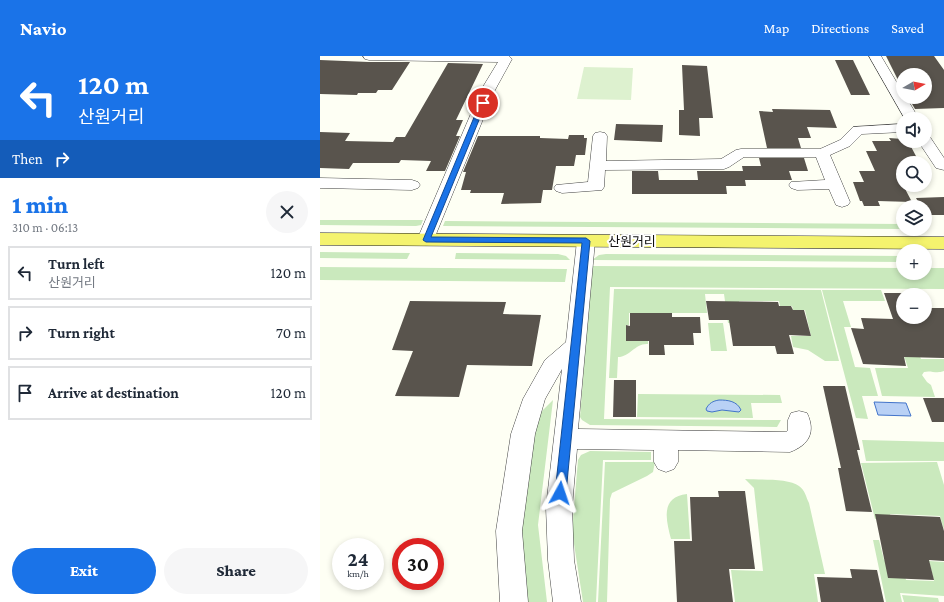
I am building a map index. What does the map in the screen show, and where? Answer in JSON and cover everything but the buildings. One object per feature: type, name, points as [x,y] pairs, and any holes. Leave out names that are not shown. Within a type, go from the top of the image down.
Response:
[{"type":"main road","name":"산원거리","points":[[320,239],[944,243]]},
{"type":"street","points":[[368,56],[507,57],[488,90],[426,240]]},
{"type":"street","points":[[874,56],[908,112]]},
{"type":"street","points":[[599,166],[724,164],[741,153],[822,154],[845,143],[858,130],[896,128]]},
{"type":"street","points":[[562,188],[596,187],[599,166],[600,136]]},
{"type":"street","points":[[930,148],[941,165],[944,165]]},
{"type":"street","points":[[822,154],[842,202]]},
{"type":"street","points":[[320,200],[324,183],[412,184]]},
{"type":"street","points":[[797,185],[834,184]]},
{"type":"street","points":[[567,602],[561,560],[559,527],[565,439],[586,241]]},
{"type":"street","points":[[514,602],[509,531],[523,434],[534,399],[552,366],[575,345]]},
{"type":"street","points":[[565,439],[666,451],[790,442],[800,434],[799,420]]},
{"type":"green space","points":[[584,67],[633,68],[631,100],[577,99]]},
{"type":"green space","points":[[320,220],[423,220],[421,225],[416,226],[320,225]]},
{"type":"green space","points":[[445,221],[896,224],[896,229],[443,226]]},
{"type":"green space","points":[[320,252],[410,253],[407,259],[320,258]]},
{"type":"green space","points":[[456,253],[558,254],[566,256],[570,260],[455,259]]},
{"type":"green space","points":[[599,255],[896,256],[896,262],[592,260]]},
{"type":"green space","points":[[592,266],[896,268],[896,280],[932,280],[932,268],[944,268],[944,289],[610,287],[604,419],[781,420],[777,427],[590,425],[580,417]]},
{"type":"green space","points":[[320,267],[567,269],[565,282],[320,280]]},
{"type":"green space","points":[[614,289],[821,290],[839,361],[825,361],[808,350],[793,347],[791,336],[811,336],[805,310],[793,310],[792,306],[780,306],[779,301],[739,301],[742,323],[728,323],[724,294],[705,294],[707,313],[629,313],[629,325],[626,325],[626,341],[648,341],[648,344],[643,344],[626,355],[618,357],[617,378],[609,378]]},
{"type":"green space","points":[[822,290],[881,290],[885,301],[843,301],[851,327],[844,327],[855,367],[870,368],[878,396],[862,396],[868,419],[856,418]]},
{"type":"green space","points":[[708,323],[723,323],[727,351],[711,351]]},
{"type":"green space","points":[[898,324],[908,324],[921,359],[944,359],[944,371],[924,372],[922,375],[931,385],[935,397],[882,396],[875,368],[908,368],[895,328]]},
{"type":"green space","points":[[638,394],[780,395],[782,403],[751,403],[753,418],[637,417]]},
{"type":"green space","points":[[553,400],[538,525],[547,602],[524,602],[517,520],[531,422]]},
{"type":"green space","points":[[862,440],[944,442],[944,461],[866,461]]},
{"type":"green space","points":[[590,451],[651,452],[651,460],[603,460],[596,602],[583,602],[572,531],[578,460],[581,455]]},
{"type":"green space","points":[[605,462],[655,462],[653,472],[612,493],[610,499],[607,602],[598,602]]},
{"type":"green space","points":[[937,462],[944,485],[944,530],[940,516],[890,514],[892,520],[875,519],[861,463]]},
{"type":"green space","points":[[745,479],[774,480],[794,483],[804,492],[809,503],[825,574],[814,574],[818,602],[735,602],[731,570],[763,571],[754,488]]},
{"type":"green space","points":[[687,494],[690,539],[671,539],[667,510],[672,500],[678,496]]},
{"type":"green space","points":[[873,540],[879,540],[884,560],[901,562],[906,580],[934,581],[929,561],[944,562],[944,596],[900,593],[902,602],[886,602]]},
{"type":"green space","points":[[902,595],[938,598],[939,602],[904,602]]},
{"type":"water","points":[[719,400],[735,403],[741,410],[739,412],[722,410],[712,412],[707,411],[706,409],[710,404]]},
{"type":"water","points":[[874,402],[906,403],[911,416],[878,415]]},
{"type":"route","points":[[483,103],[426,240],[586,241],[560,493]]}]
